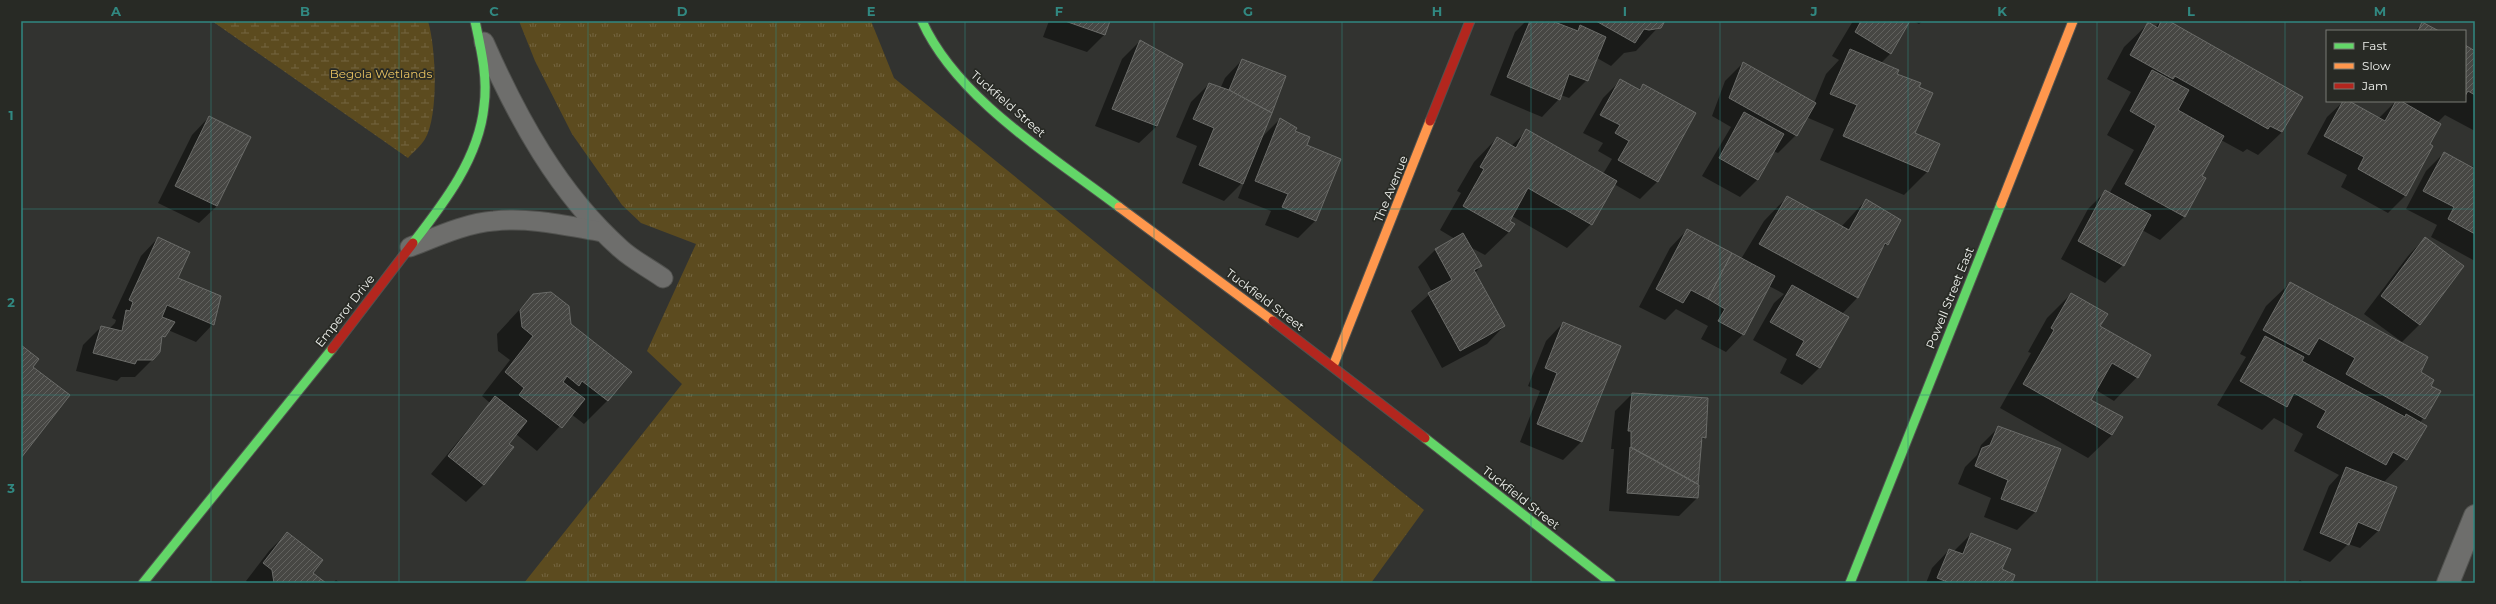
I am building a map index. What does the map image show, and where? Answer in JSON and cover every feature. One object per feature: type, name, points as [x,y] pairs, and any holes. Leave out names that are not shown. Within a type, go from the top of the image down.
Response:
[{"type":"street","name":"Tuckfield Street","points":[[922,21],[947,65],[983,101],[1026,136],[1333,366],[1611,583]]},
{"type":"street","name":"The Avenue","points":[[1333,366],[1470,21]]},
{"type":"street","name":"Powell Street East","points":[[1850,583],[2073,21]]},
{"type":"street","name":"Emperor Drive","points":[[143,583],[357,317],[452,190],[471,156],[480,130],[484,97],[484,62],[475,22]]},
{"type":"street","points":[[2448,583],[2475,516]]},
{"type":"lane","points":[[475,22],[502,83],[541,153],[576,204],[622,250],[663,278]]},
{"type":"lane","points":[[410,247],[447,233],[493,221],[543,221],[603,232]]},
{"type":"green space","name":"Begola Wetlands","points":[[212,21],[428,21],[433,47],[435,81],[432,114],[425,139],[408,158]]},
{"type":"green space","points":[[519,21],[871,21],[894,78],[1424,510],[1371,583],[524,583],[682,384],[647,351],[696,244],[641,223],[622,205],[572,134],[535,61]]},
{"type":"building","points":[[1065,21],[1110,21],[1105,35]]},
{"type":"building","points":[[1530,21],[1552,21],[1578,31],[1580,25],[1606,37],[1588,81],[1569,74],[1560,100],[1507,77]]},
{"type":"building","points":[[1596,21],[1665,21],[1661,28],[1649,30],[1644,29],[1635,43]]},
{"type":"building","points":[[1861,21],[1910,21],[1891,54],[1855,32]]},
{"type":"building","points":[[2161,21],[2169,21],[2303,97],[2282,132],[2270,126],[2268,129],[2175,76],[2173,79],[2130,55],[2148,22],[2158,28]]},
{"type":"building","points":[[2422,22],[2437,30],[2418,30]]},
{"type":"building","points":[[1140,40],[1183,64],[1157,126],[1112,109]]},
{"type":"building","points":[[2466,46],[2475,51],[2475,95],[2468,91],[2466,94]]},
{"type":"building","points":[[1850,49],[1899,70],[1897,74],[1921,83],[1919,87],[1933,93],[1915,133],[1940,144],[1928,172],[1843,136],[1857,105],[1830,94]]},
{"type":"building","points":[[1242,59],[1286,76],[1272,113],[1229,90]]},
{"type":"building","points":[[1743,62],[1816,103],[1797,136],[1729,98]]},
{"type":"building","points":[[2152,70],[2189,90],[2178,110],[2224,136],[2202,176],[2206,178],[2185,217],[2125,184],[2156,126],[2130,111]]},
{"type":"building","points":[[1620,79],[1640,90],[1643,84],[1696,113],[1658,182],[1618,160],[1629,141],[1615,133],[1620,125],[1600,115]]},
{"type":"building","points":[[1209,83],[1229,90],[1272,113],[1243,184],[1199,165],[1214,128],[1193,119]]},
{"type":"building","points":[[2342,102],[2351,102],[2385,121],[2395,102],[2403,102],[2441,124],[2430,144],[2433,146],[2406,196],[2358,169],[2364,157],[2324,136]]},
{"type":"building","points":[[1744,112],[1784,134],[1758,180],[1719,158]]},
{"type":"building","points":[[209,116],[251,137],[217,206],[175,186]]},
{"type":"building","points":[[1280,118],[1297,128],[1295,131],[1310,137],[1307,145],[1341,159],[1316,221],[1282,207],[1288,194],[1255,181]]},
{"type":"building","points":[[1526,129],[1617,181],[1592,225],[1528,188],[1510,221],[1515,224],[1509,232],[1463,206],[1484,169],[1480,167],[1497,137],[1516,148]]},
{"type":"building","points":[[2444,152],[2475,169],[2475,234],[2448,219],[2454,207],[2423,191]]},
{"type":"building","points":[[2105,190],[2151,215],[2124,266],[2078,241]]},
{"type":"building","points":[[1787,196],[1849,230],[1866,199],[1901,220],[1888,245],[1885,243],[1858,298],[1759,244]]},
{"type":"building","points":[[1687,229],[1732,253],[1708,299],[1691,290],[1683,303],[1656,289]]},
{"type":"building","points":[[1463,233],[1482,266],[1474,270],[1505,326],[1460,351],[1428,293],[1452,280],[1435,249]]},
{"type":"building","points":[[158,237],[190,252],[178,278],[221,296],[214,325],[167,305],[162,317],[175,322],[165,337],[162,336],[160,352],[153,360],[137,360],[135,364],[93,353],[101,326],[122,331],[126,310],[130,311],[133,302],[129,300]]},
{"type":"building","points":[[2425,237],[2464,266],[2420,325],[2381,296]]},
{"type":"building","points":[[1732,253],[1775,276],[1744,335],[1718,321],[1725,309],[1708,299]]},
{"type":"building","points":[[2290,282],[2428,357],[2421,372],[2434,380],[2431,386],[2441,391],[2425,419],[2346,374],[2355,358],[2319,338],[2309,355],[2263,330]]},
{"type":"building","points":[[1792,285],[1849,317],[1820,368],[1796,355],[1804,341],[1770,322]]},
{"type":"building","points":[[551,292],[569,306],[571,324],[632,372],[608,401],[582,381],[579,386],[567,376],[563,382],[585,399],[562,428],[519,395],[524,388],[505,372],[533,336],[522,327],[520,310],[533,294]]},
{"type":"building","points":[[2071,293],[2108,314],[2100,326],[2151,355],[2138,378],[2112,363],[2091,400],[2123,417],[2112,435],[2023,384],[2054,330],[2051,328]]},
{"type":"building","points":[[1563,322],[1621,346],[1582,442],[1537,424],[1557,373],[1545,368]]},
{"type":"building","points":[[2265,336],[2304,357],[2302,361],[2405,417],[2406,414],[2427,426],[2407,460],[2393,452],[2386,465],[2317,427],[2326,411],[2294,393],[2287,407],[2240,381]]},
{"type":"building","points":[[21,345],[39,359],[33,367],[70,395],[21,458]]},
{"type":"building","points":[[1632,393],[1708,398],[1706,438],[1702,437],[1698,484],[1631,447],[1631,431],[1628,431]]},
{"type":"building","points":[[495,396],[527,421],[509,444],[514,447],[484,485],[448,456]]},
{"type":"building","points":[[1998,426],[2061,449],[2036,512],[2001,499],[2008,480],[1975,466],[1982,448],[1990,445]]},
{"type":"building","points":[[1630,447],[1699,485],[1698,498],[1627,493]]},
{"type":"building","points":[[2346,467],[2397,487],[2379,531],[2358,522],[2349,545],[2320,533]]},
{"type":"building","points":[[287,532],[323,560],[313,573],[326,583],[274,583],[272,570],[263,563]]},
{"type":"building","points":[[1971,533],[2011,549],[2002,569],[2015,575],[2012,583],[1950,583],[1937,578],[1949,549],[1963,554]]},
{"type":"traffic: fast","points":[[413,243],[448,196],[468,162],[481,125],[485,85],[480,42],[475,21]]},
{"type":"traffic: fast","points":[[922,21],[938,49],[958,76],[982,101],[1036,146],[1119,207]]},
{"type":"traffic: fast","points":[[1850,583],[2001,204]]},
{"type":"traffic: fast","points":[[143,583],[332,349]]},
{"type":"traffic: fast","points":[[1425,438],[1611,583]]},
{"type":"traffic: slow","points":[[2001,204],[2073,21]]},
{"type":"traffic: slow","points":[[1333,366],[1430,121]]},
{"type":"traffic: slow","points":[[1119,207],[1273,321]]},
{"type":"traffic: jam","points":[[1430,121],[1470,21]]},
{"type":"traffic: jam","points":[[332,349],[413,243]]},
{"type":"traffic: jam","points":[[1273,321],[1425,438]]}]
